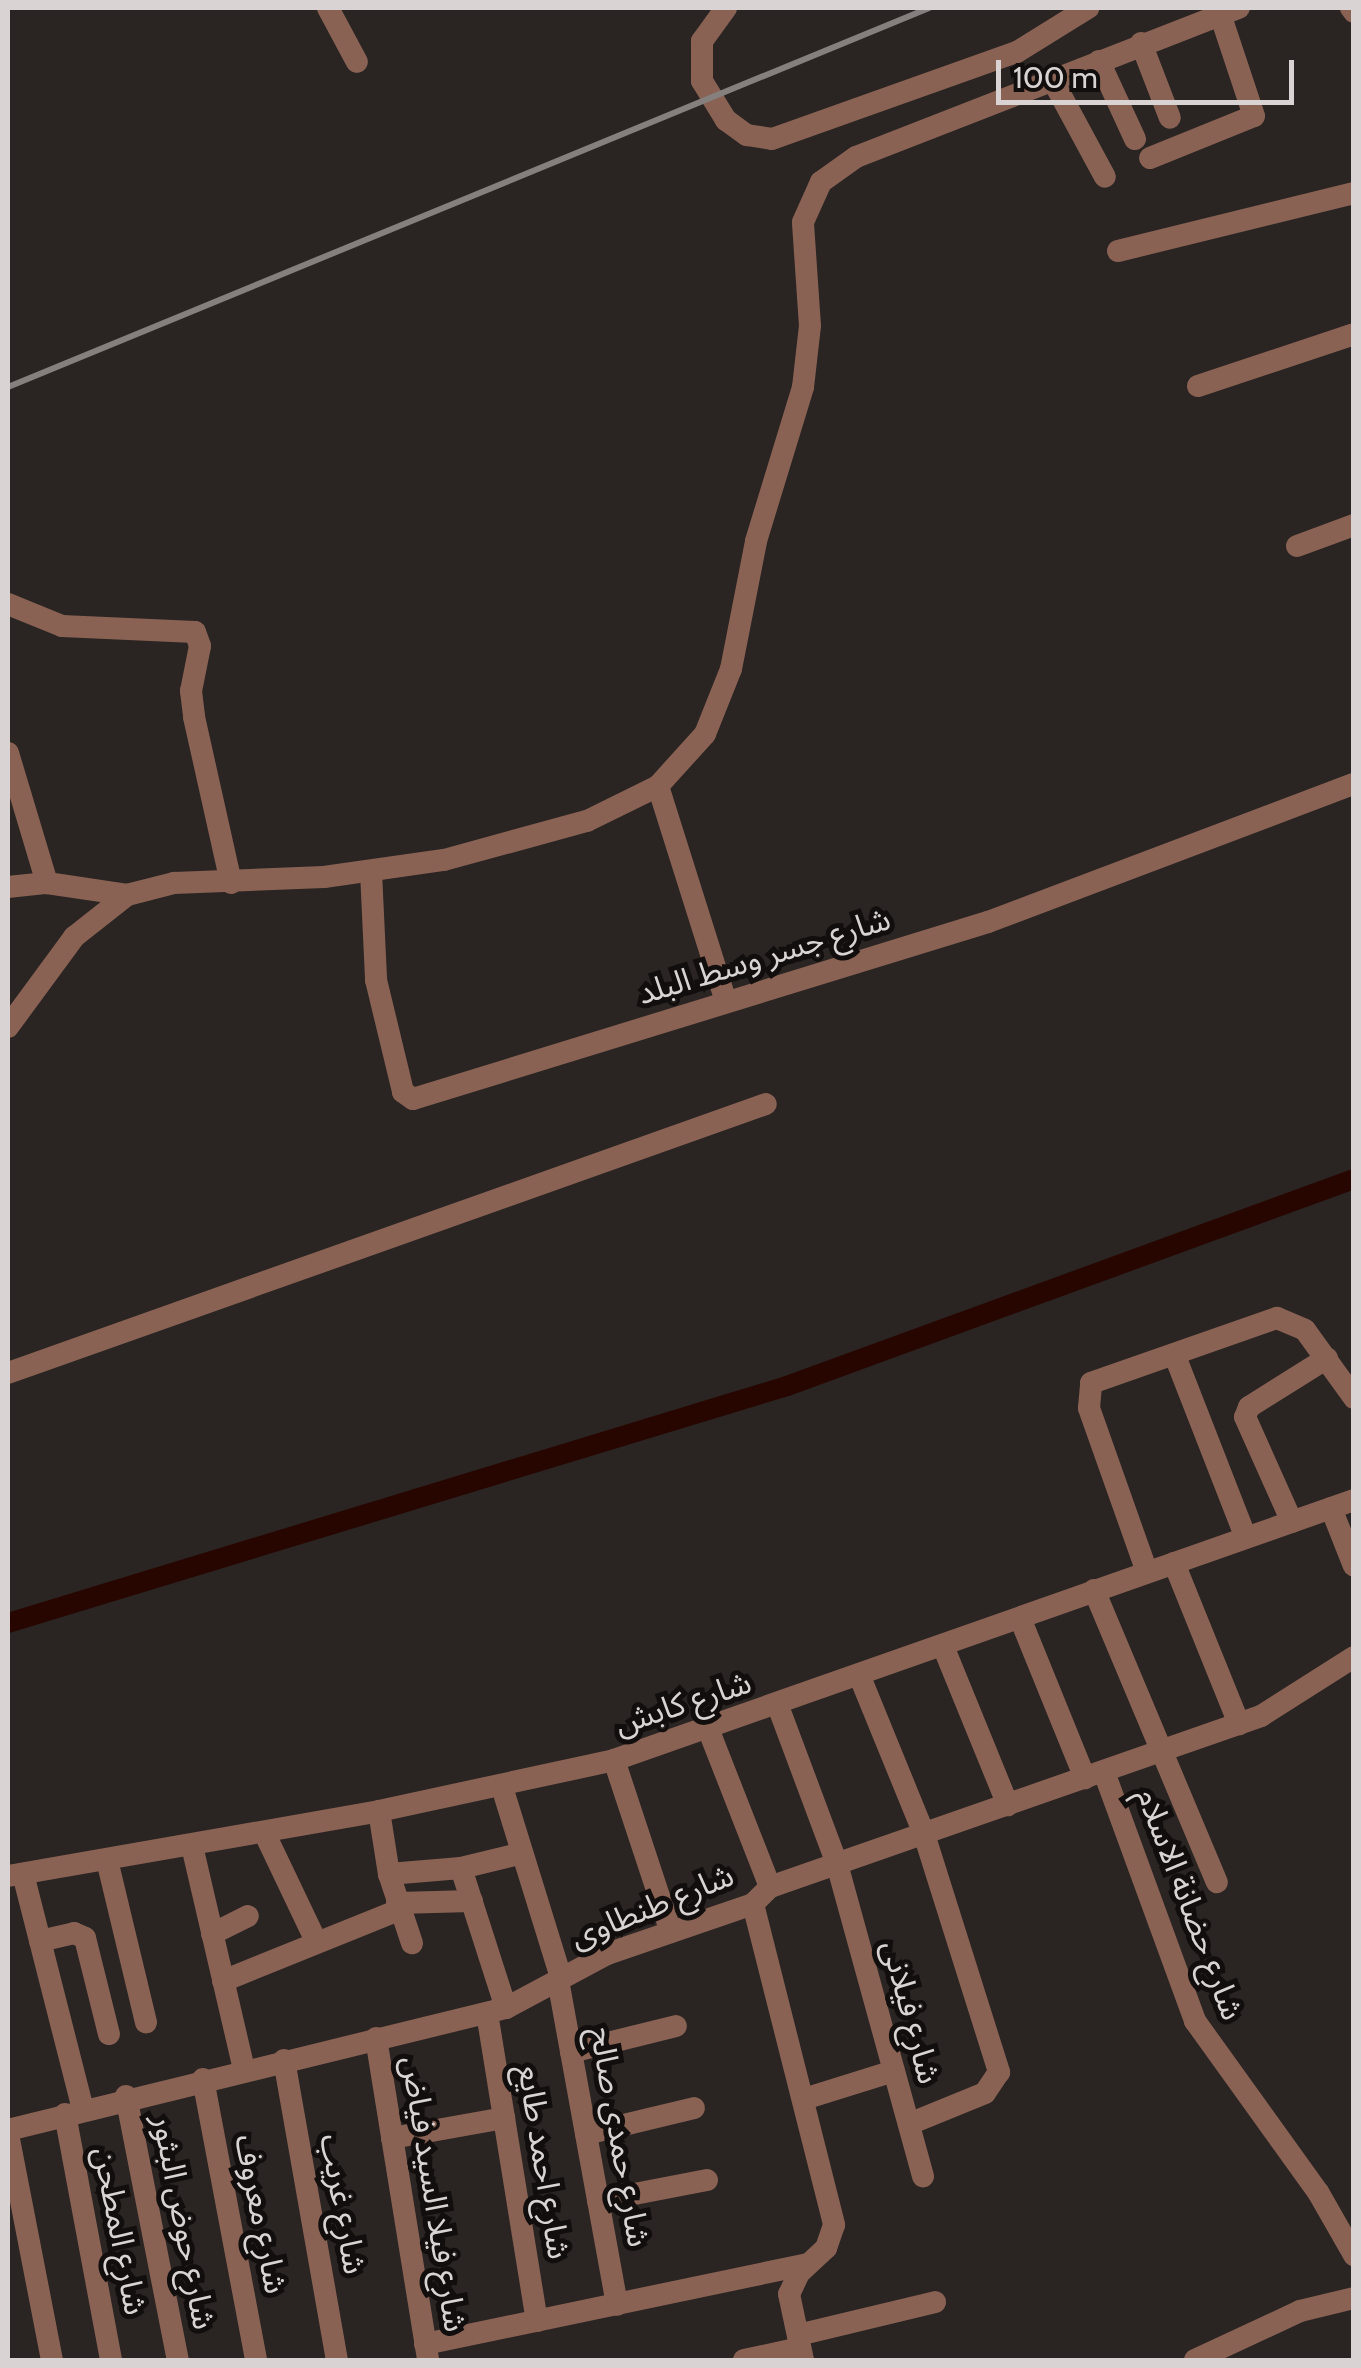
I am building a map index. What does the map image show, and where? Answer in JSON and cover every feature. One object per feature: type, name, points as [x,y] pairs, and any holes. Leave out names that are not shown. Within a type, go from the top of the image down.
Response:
[{"type":"street","points":[[328,8],[358,62]]},
{"type":"street","points":[[726,8],[702,41],[702,81],[726,120],[747,135],[772,139],[1017,52],[1088,8]]},
{"type":"street","points":[[8,1027],[74,938],[127,896],[174,883],[370,872],[552,832],[624,807],[658,786],[704,734],[720,703],[756,541],[804,386],[810,326],[803,222],[821,182],[856,157],[1229,11],[1254,116],[1150,158]]},
{"type":"street","points":[[1141,43],[1170,118]]},
{"type":"street","points":[[1099,62],[1135,138]]},
{"type":"street","points":[[1052,79],[1105,178]]},
{"type":"street","points":[[1118,251],[1354,193]]},
{"type":"street","points":[[1198,386],[1354,334]]},
{"type":"street","points":[[1297,546],[1354,525]]},
{"type":"street","points":[[8,604],[62,626],[195,632],[200,646],[191,691],[194,717],[231,882]]},
{"type":"street","points":[[8,753],[47,883]]},
{"type":"street","name":"شارع جسر وسط البلد","points":[[370,872],[376,980],[407,1098],[988,922],[1354,784]]},
{"type":"street","points":[[658,786],[726,1002]]},
{"type":"street","points":[[8,887],[47,883],[127,896]]},
{"type":"street","points":[[8,1373],[766,1104]]},
{"type":"street","points":[[1146,1572],[1104,1457],[1087,1389],[1098,1380],[1278,1318],[1305,1330],[1354,1398]]},
{"type":"street","points":[[1175,1356],[1246,1538]]},
{"type":"street","points":[[1292,1522],[1246,1417],[1250,1407],[1326,1358]]},
{"type":"street","points":[[1342,1504],[1354,1566]]},
{"type":"street","name":"شارع كابش","points":[[15,1875],[379,1811],[614,1760],[778,1706],[1342,1504]]},
{"type":"street","points":[[1174,1563],[1239,1724]]},
{"type":"street","name":"شارع حضانة الاسلام","points":[[1094,1590],[1217,1882]]},
{"type":"street","name":"شارع حضانة الاسلام","points":[[1020,1618],[1095,1775],[1195,2022],[1318,2192],[1354,2256]]},
{"type":"street","points":[[943,1646],[1008,1805]]},
{"type":"street","name":"شارع طنطاوى","points":[[8,2132],[126,2096],[497,2011],[560,1979],[837,1864],[1239,1724],[1354,1658]]},
{"type":"street","points":[[860,1677],[924,1834],[999,2072],[985,2093],[909,2124]]},
{"type":"street","name":"شارع فيلانى","points":[[778,1706],[837,1864],[924,2176]]},
{"type":"street","points":[[709,1730],[762,1896],[834,2225],[826,2248],[807,2264],[789,2294],[800,2348]]},
{"type":"street","points":[[614,1760],[670,1932]]},
{"type":"street","name":"شارع حمدى صالح","points":[[502,1787],[519,1854],[560,1979],[618,2305]]},
{"type":"street","points":[[379,1811],[389,1874],[412,1943]]},
{"type":"street","points":[[264,1832],[315,1939]]},
{"type":"street","points":[[192,1846],[244,2069]]},
{"type":"street","points":[[389,1874],[461,1868],[519,1854]]},
{"type":"street","points":[[106,1860],[146,2022]]},
{"type":"street","name":"شارع احمد طايع","points":[[461,1868],[497,2011],[504,2118],[537,2321]]},
{"type":"street","name":"شارع المطحن","points":[[15,1875],[40,1941],[74,2111],[111,2360]]},
{"type":"street","points":[[223,1981],[398,1906],[472,1901]]},
{"type":"street","points":[[212,1934],[248,1916]]},
{"type":"street","points":[[40,1941],[74,1933],[85,1938],[109,2034]]},
{"type":"street","points":[[571,2052],[676,2026]]},
{"type":"street","name":"شارع فيلا السيد فياض","points":[[376,2038],[426,2352]]},
{"type":"street","name":"شارع غريب","points":[[284,2060],[338,2360]]},
{"type":"street","points":[[804,2100],[894,2071]]},
{"type":"street","name":"شارع معروف","points":[[203,2079],[256,2360]]},
{"type":"street","name":"شارع حوض البثور","points":[[126,2096],[178,2360]]},
{"type":"street","points":[[586,2134],[694,2108]]},
{"type":"street","points":[[392,2138],[504,2118]]},
{"type":"street","points":[[8,2132],[52,2360]]},
{"type":"street","points":[[598,2201],[707,2180]]},
{"type":"street","points":[[426,2352],[537,2321],[807,2264]]},
{"type":"street","points":[[1195,2360],[1300,2310],[1354,2298]]},
{"type":"street","points":[[744,2360],[800,2348],[935,2302]]},
{"type":"waterway","points":[[8,1623],[787,1386],[1354,1179]]},
{"type":"railway","points":[[8,387],[929,8]]}]
